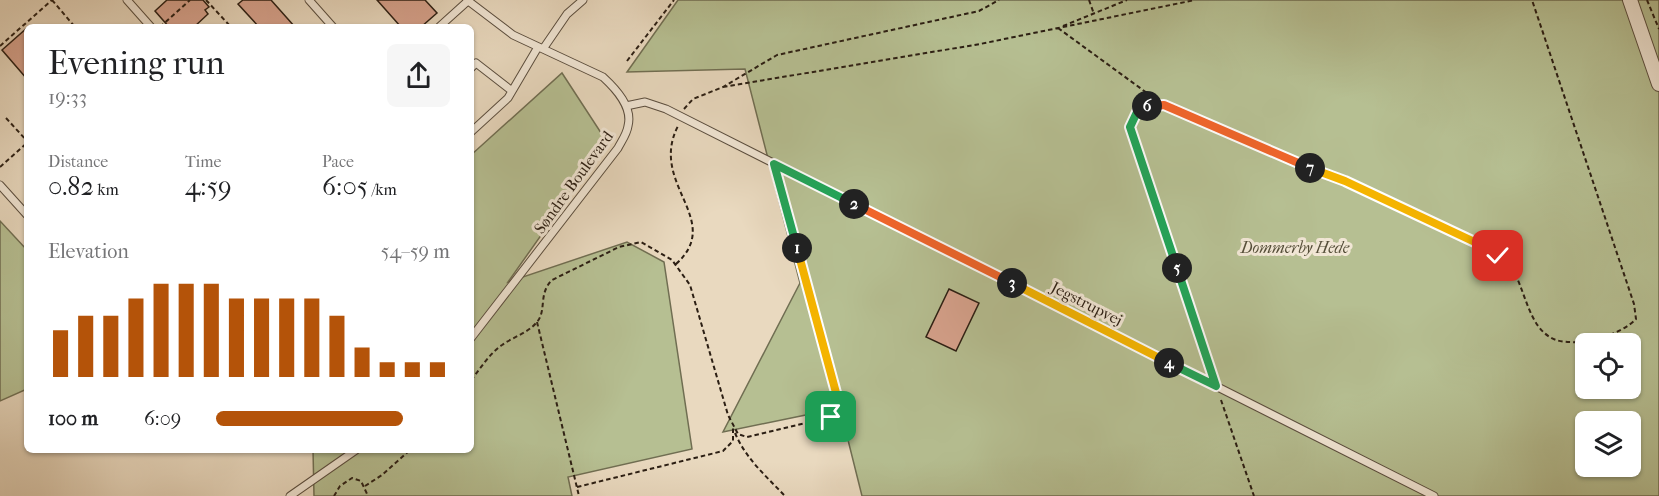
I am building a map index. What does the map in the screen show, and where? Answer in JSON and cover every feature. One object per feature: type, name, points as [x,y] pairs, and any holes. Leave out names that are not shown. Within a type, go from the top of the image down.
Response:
[{"type":"street","points":[[1630,0],[1659,84]]},
{"type":"lane","points":[[127,0],[149,24]]},
{"type":"lane","points":[[309,0],[330,24]]},
{"type":"lane","points":[[442,24],[468,0],[513,34],[603,77],[614,87],[626,106]]},
{"type":"lane","points":[[474,129],[512,91],[567,14],[583,0]]},
{"type":"lane","points":[[474,65],[476,63],[512,91]]},
{"type":"lane","name":"Jegstrupvej","points":[[626,106],[645,102],[680,116],[1434,496]]},
{"type":"lane","name":"Søndre Boulevard","points":[[474,334],[618,148],[629,125],[626,106]]},
{"type":"lane","points":[[0,185],[24,212]]},
{"type":"lane","points":[[290,496],[352,453]]},
{"type":"path","points":[[25,24],[52,0],[72,24]]},
{"type":"path","points":[[163,24],[190,0]]},
{"type":"path","points":[[206,0],[226,24]]},
{"type":"path","points":[[627,61],[674,0]]},
{"type":"path","points":[[676,264],[689,249],[695,230],[675,182],[670,153],[680,116],[693,99],[723,87],[784,53],[979,11],[999,0]]},
{"type":"path","points":[[1089,0],[1094,14]]},
{"type":"path","points":[[1058,28],[1127,0]]},
{"type":"path","points":[[723,87],[980,44],[1195,0]]},
{"type":"path","points":[[1058,28],[1164,105],[1323,174],[1345,181],[1481,245],[1507,262],[1536,322],[1555,339],[1570,341],[1602,338],[1619,333],[1636,319],[1634,304],[1532,0]]},
{"type":"path","points":[[1647,0],[1659,30]]},
{"type":"path","points":[[0,46],[24,25]]},
{"type":"path","points":[[1164,105],[1149,105],[1138,110],[1130,127],[1254,496]]},
{"type":"path","points":[[6,117],[24,138]]},
{"type":"path","points":[[0,167],[24,145]]},
{"type":"path","points":[[733,428],[738,434],[747,437],[831,417],[837,406],[774,164]]},
{"type":"path","points":[[474,376],[501,345],[537,322],[541,316],[546,287],[552,280],[619,247],[641,242],[664,253],[676,264],[690,285],[741,448],[752,463],[785,496]]},
{"type":"path","points":[[537,322],[579,496]]},
{"type":"path","points":[[577,487],[723,451],[733,441],[733,428]]},
{"type":"path","points":[[364,486],[382,475],[407,453]]},
{"type":"path","points":[[334,496],[340,486],[352,478],[361,481],[368,496]]},
{"type":"green space","name":"Dommerby Hede","points":[[678,0],[1659,0],[1659,496],[862,496],[840,408],[723,432],[800,283],[745,69],[627,72]]},
{"type":"green space","points":[[562,73],[607,142],[508,282],[627,242],[664,262],[692,449],[568,477],[572,496],[314,496],[313,453],[474,453],[474,152]]},
{"type":"green space","points":[[0,221],[24,247],[24,390],[0,401]]},
{"type":"building","points":[[167,0],[203,0],[209,7],[205,10],[208,14],[197,24],[166,24],[155,11]]},
{"type":"building","points":[[243,0],[271,0],[292,24],[256,24],[238,4]]},
{"type":"building","points":[[377,0],[425,0],[437,13],[424,24],[398,24]]},
{"type":"building","points":[[24,31],[24,76],[2,50]]},
{"type":"building","points":[[949,289],[979,303],[956,351],[926,337]]},
{"type":"route","points":[[831,417],[836,412],[838,400],[774,164],[1216,386],[1130,127],[1138,110],[1149,105],[1164,105],[1323,174],[1345,181],[1481,245],[1498,256]]}]
